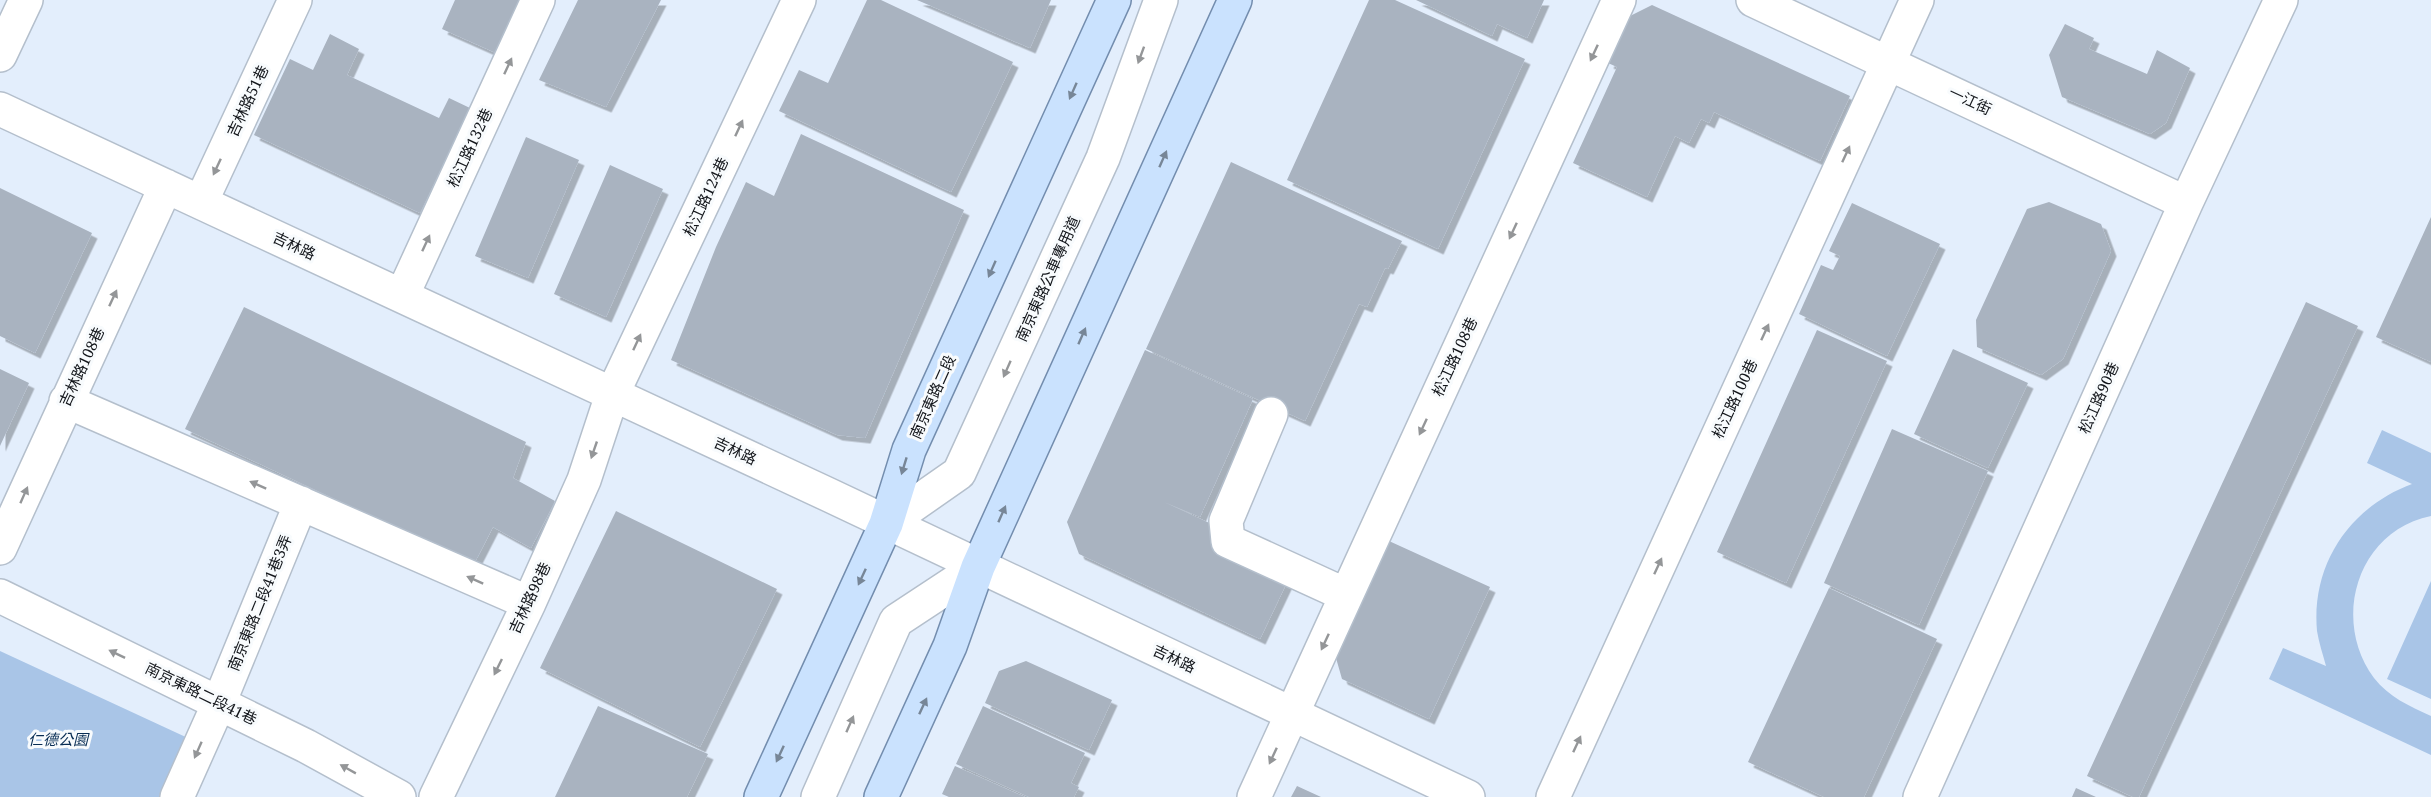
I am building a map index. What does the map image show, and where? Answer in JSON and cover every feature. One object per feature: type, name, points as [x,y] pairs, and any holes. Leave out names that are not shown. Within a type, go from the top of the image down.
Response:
[{"type":"main road","name":"南京東路二段","points":[[761,797],[886,524],[909,450],[1114,0]]},
{"type":"main road","points":[[881,797],[950,646],[978,567],[1235,0]]},
{"type":"street","points":[[0,55],[26,0]]},
{"type":"street","name":"吉林路51巷","points":[[201,202],[295,0]]},
{"type":"street","name":"松江路132巷","points":[[402,296],[538,0]]},
{"type":"street","name":"松江路124巷","points":[[612,395],[799,0]]},
{"type":"street","name":"南京東路公車專用道","points":[[886,524],[959,473],[1103,158],[1161,0]]},
{"type":"street","name":"松江路108巷","points":[[1254,797],[1619,0]]},
{"type":"street","name":"一江街","points":[[1753,0],[2186,202]]},
{"type":"street","name":"松江路100巷","points":[[1553,797],[1917,0]]},
{"type":"street","name":"松江路90巷","points":[[1920,797],[2186,202],[2281,0]]},
{"type":"street","name":"吉林路","points":[[0,109],[1468,797]]},
{"type":"street","name":"吉林路108巷","points":[[0,548],[166,186]]},
{"type":"street","name":"吉林路98巷","points":[[436,797],[529,603],[584,480],[612,395]]},
{"type":"street","points":[[66,401],[529,603]]},
{"type":"street","points":[[1271,414],[1226,521],[1228,541],[1346,596]]},
{"type":"street","name":"南京東路二段41巷3弄","points":[[177,797],[219,703],[301,503]]},
{"type":"street","points":[[818,797],[896,621],[978,567]]},
{"type":"street","name":"南京東路二段41巷","points":[[0,596],[306,746],[399,797]]},
{"type":"green space","points":[[2382,430],[2431,453],[2431,516],[2406,525],[2385,539],[2369,559],[2359,581],[2354,605],[2354,630],[2361,655],[2380,685],[2400,700],[2431,716],[2431,755],[2269,679],[2283,648],[2326,666],[2317,631],[2317,606],[2328,561],[2339,541],[2353,523],[2370,507],[2412,484],[2367,463]]},
{"type":"green space","points":[[2431,581],[2431,699],[2387,679]]},
{"type":"green space","name":"仁德公園","points":[[0,651],[190,739],[163,797],[0,797]]},
{"type":"building","points":[[455,0],[519,0],[496,53],[442,29]]},
{"type":"building","points":[[578,0],[661,0],[606,107],[539,80]]},
{"type":"building","points":[[867,0],[881,0],[1013,62],[951,192],[779,111],[799,70],[828,83]]},
{"type":"building","points":[[917,0],[1051,0],[1030,48]]},
{"type":"building","points":[[1369,0],[1395,0],[1525,59],[1438,249],[1287,180]]},
{"type":"building","points":[[1416,0],[1544,0],[1527,38],[1497,24],[1492,36]]},
{"type":"building","points":[[1652,5],[1850,96],[1820,161],[1714,112],[1709,123],[1701,119],[1689,143],[1675,136],[1647,197],[1573,163],[1617,67],[1608,63],[1630,16]]},
{"type":"building","points":[[2065,24],[2094,38],[2089,49],[2147,74],[2157,50],[2190,68],[2166,123],[2150,134],[2062,97],[2049,55]]},
{"type":"building","points":[[330,34],[359,49],[347,75],[439,118],[449,98],[470,108],[420,213],[254,135],[290,59],[313,70]]},
{"type":"building","points":[[801,134],[964,210],[865,438],[837,435],[671,360],[716,247],[746,182],[774,196]]},
{"type":"building","points":[[526,137],[579,160],[528,278],[475,256]]},
{"type":"building","points":[[1231,162],[1402,241],[1388,269],[1385,268],[1367,307],[1359,304],[1305,421],[1146,349]]},
{"type":"building","points":[[610,165],[663,189],[606,317],[554,294]]},
{"type":"building","points":[[0,188],[92,233],[35,353],[0,336]]},
{"type":"building","points":[[2049,202],[2101,224],[2111,251],[2063,359],[2041,375],[1977,347],[1976,320],[2027,209]]},
{"type":"building","points":[[1852,203],[1940,244],[1887,356],[1799,314],[1821,265],[1833,270],[1840,256],[1829,251]]},
{"type":"building","points":[[2431,217],[2431,362],[2376,337]]},
{"type":"building","points":[[2306,302],[2358,326],[2139,797],[2133,797],[2087,776]]},
{"type":"building","points":[[244,307],[526,442],[513,478],[555,501],[531,548],[493,527],[474,564],[185,429]]},
{"type":"building","points":[[1817,330],[1887,361],[1786,583],[1717,552]]},
{"type":"building","points":[[1953,349],[2028,383],[1988,468],[1914,434]]},
{"type":"building","points":[[1145,350],[1253,399],[1200,517],[1164,502],[1218,527],[1211,542],[1289,578],[1260,639],[1079,554],[1067,522]]},
{"type":"building","points":[[0,369],[29,383],[0,446]]},
{"type":"building","points":[[1892,429],[1988,471],[1919,625],[1824,583]]},
{"type":"building","points":[[616,511],[777,589],[700,747],[540,668]]},
{"type":"building","points":[[1389,541],[1490,587],[1429,719],[1342,679],[1336,658]]},
{"type":"building","points":[[1829,588],[1937,639],[1864,797],[1824,797],[1748,762]]},
{"type":"building","points":[[1026,661],[1112,700],[1089,750],[985,703],[999,671]]},
{"type":"building","points":[[598,706],[708,754],[687,797],[555,797]]},
{"type":"building","points":[[983,706],[1085,753],[1071,783],[1079,787],[1074,797],[1029,797],[956,764]]},
{"type":"building","points":[[955,766],[1025,797],[949,797],[942,794]]},
{"type":"building","points":[[1297,786],[1321,797],[1291,797]]},
{"type":"building","points":[[2076,788],[2096,797],[2072,797]]}]
